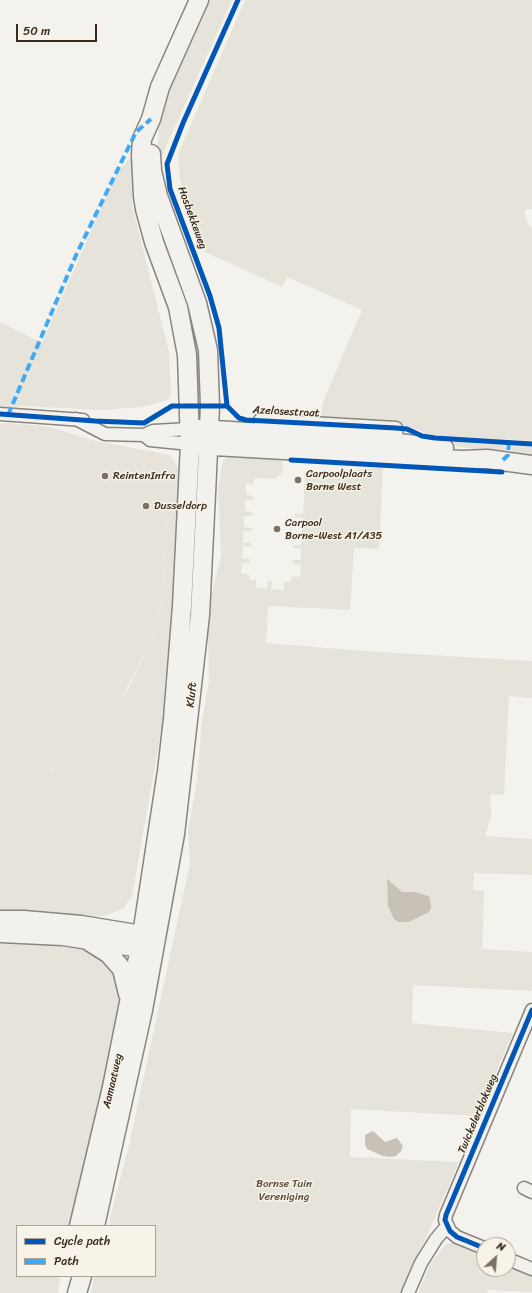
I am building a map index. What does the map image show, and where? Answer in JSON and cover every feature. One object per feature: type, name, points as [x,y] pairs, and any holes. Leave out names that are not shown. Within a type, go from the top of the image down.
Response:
[{"type":"main road","points":[[199,0],[160,87],[142,144],[143,196],[154,242],[172,288],[183,329],[187,355],[190,436],[397,449],[462,460],[487,458],[532,465]]},
{"type":"main road","points":[[151,119],[152,171],[158,196],[197,303],[208,350],[210,400],[208,438]]},
{"type":"main road","name":"Kluft","points":[[146,942],[173,719],[182,606],[190,436]]},
{"type":"main road","name":"Kluft","points":[[146,942],[175,834],[193,688],[200,616],[208,438]]},
{"type":"main road","points":[[0,920],[52,922],[146,942]]},
{"type":"main road","points":[[0,934],[42,934],[84,939],[146,942]]},
{"type":"main road","points":[[84,939],[109,954],[122,969],[127,981],[130,1001]]},
{"type":"main road","name":"Aamaatweg","points":[[79,1225],[112,1087],[130,1001],[146,942]]},
{"type":"main road","name":"Aamaatweg","points":[[95,1225],[146,942]]},
{"type":"main road","points":[[66,1293],[68,1277]]},
{"type":"main road","points":[[77,1293],[82,1277]]},
{"type":"street","points":[[0,414],[95,421]]},
{"type":"street","points":[[76,420],[105,434],[144,436],[150,440],[190,436]]},
{"type":"street","name":"Azelosestraat","points":[[260,420],[396,428],[397,449]]},
{"type":"street","name":"Twickelerblokweg","points":[[447,1226],[446,1215],[532,1010]]},
{"type":"street","points":[[408,1293],[421,1263],[436,1239],[447,1226],[457,1237],[476,1245]]},
{"type":"street","points":[[516,1262],[532,1269]]},
{"type":"shaded area","points":[[8,423],[49,427],[96,441],[170,455],[162,602],[153,637],[117,707],[96,738],[73,761],[63,766],[41,772],[0,771],[0,424]]},
{"type":"shaded area","points":[[387,879],[402,892],[415,892],[428,896],[430,899],[431,908],[429,912],[409,922],[399,922],[394,919],[388,906]]},
{"type":"shaded area","points":[[373,1131],[385,1142],[397,1138],[403,1146],[401,1151],[396,1156],[390,1157],[383,1156],[367,1149],[365,1145],[365,1135]]},
{"type":"green space","points":[[205,0],[232,0],[159,162],[157,154],[160,116],[172,73]]},
{"type":"green space","points":[[245,0],[532,0],[532,209],[525,210],[525,215],[529,226],[532,227],[532,441],[429,435],[414,428],[401,425],[321,419],[323,402],[362,310],[287,277],[282,287],[205,252],[180,180],[178,154]]},
{"type":"green space","points":[[131,157],[133,209],[169,352],[171,395],[168,400],[143,407],[102,410],[22,406],[0,408],[0,322],[42,343],[116,174]]},
{"type":"green space","points":[[442,441],[504,445],[506,448],[506,454],[442,444]]},
{"type":"green space","points":[[512,446],[532,447],[532,458],[511,455]]},
{"type":"green space","points":[[170,455],[181,472],[173,618],[167,659],[162,726],[132,896],[124,908],[107,915],[96,917],[43,912],[0,911],[0,771],[51,770],[73,761],[96,738],[130,685],[153,637],[162,602]]},
{"type":"green space","name":"Bornse Tuin Vereniging","points":[[232,455],[269,458],[278,455],[283,465],[282,473],[274,479],[255,478],[253,484],[246,483],[246,495],[253,496],[253,500],[245,500],[245,511],[252,512],[252,516],[244,516],[244,527],[252,528],[252,531],[243,531],[243,542],[251,543],[251,547],[243,546],[242,558],[250,559],[250,563],[242,563],[241,573],[249,574],[250,580],[256,580],[256,588],[267,589],[268,581],[272,581],[271,589],[284,590],[284,582],[291,582],[292,576],[300,577],[301,565],[293,564],[293,560],[301,560],[301,549],[293,548],[293,545],[301,545],[303,518],[295,517],[295,514],[303,514],[305,473],[383,468],[379,549],[354,548],[350,610],[268,606],[266,643],[364,651],[532,661],[532,698],[509,696],[504,795],[490,794],[491,816],[485,836],[532,839],[532,875],[474,873],[473,890],[484,891],[482,949],[532,952],[531,991],[413,985],[412,1023],[513,1033],[477,1116],[351,1109],[350,1157],[459,1162],[402,1293],[91,1293],[94,1277],[156,1277],[156,1225],[108,1225],[129,1145],[190,863],[188,830],[197,780],[202,721],[209,681],[207,613],[221,556],[218,491],[223,460]],"holes":[[[387,880],[402,892],[422,893],[387,892]]]},
{"type":"green space","points":[[0,944],[49,945],[91,950],[115,966],[122,998],[71,1225],[16,1225],[16,1277],[60,1277],[58,1293],[0,1293]]},
{"type":"green space","points":[[461,1243],[476,1250],[476,1277],[516,1277],[516,1267],[532,1274],[532,1292],[488,1290],[487,1293],[418,1293],[430,1264],[446,1244]]},
{"type":"marked path","points":[[8,415],[77,253],[136,132],[151,119]]},
{"type":"marked path","points":[[503,460],[508,455],[509,442]]},
{"type":"cycle path","name":"Hosbekkeweg","points":[[238,0],[183,123],[167,164],[170,189],[210,296],[219,328],[227,406],[239,418],[246,420],[396,428],[407,429],[422,436],[435,438],[532,444]]},
{"type":"cycle path","points":[[0,414],[144,423],[172,406],[227,406]]},
{"type":"cycle path","points":[[291,460],[502,472]]},
{"type":"cycle path","points":[[476,1245],[457,1237],[450,1231],[445,1220],[446,1215],[532,1010]]},
{"type":"place","name":"ReintenInfra","points":[[105,476]]},
{"type":"place","name":"Carpoolplaats Borne West","points":[[298,480]]},
{"type":"place","name":"Dusseldorp","points":[[146,506]]},
{"type":"place","name":"Carpool Borne-West A1/A35","points":[[277,529]]}]
